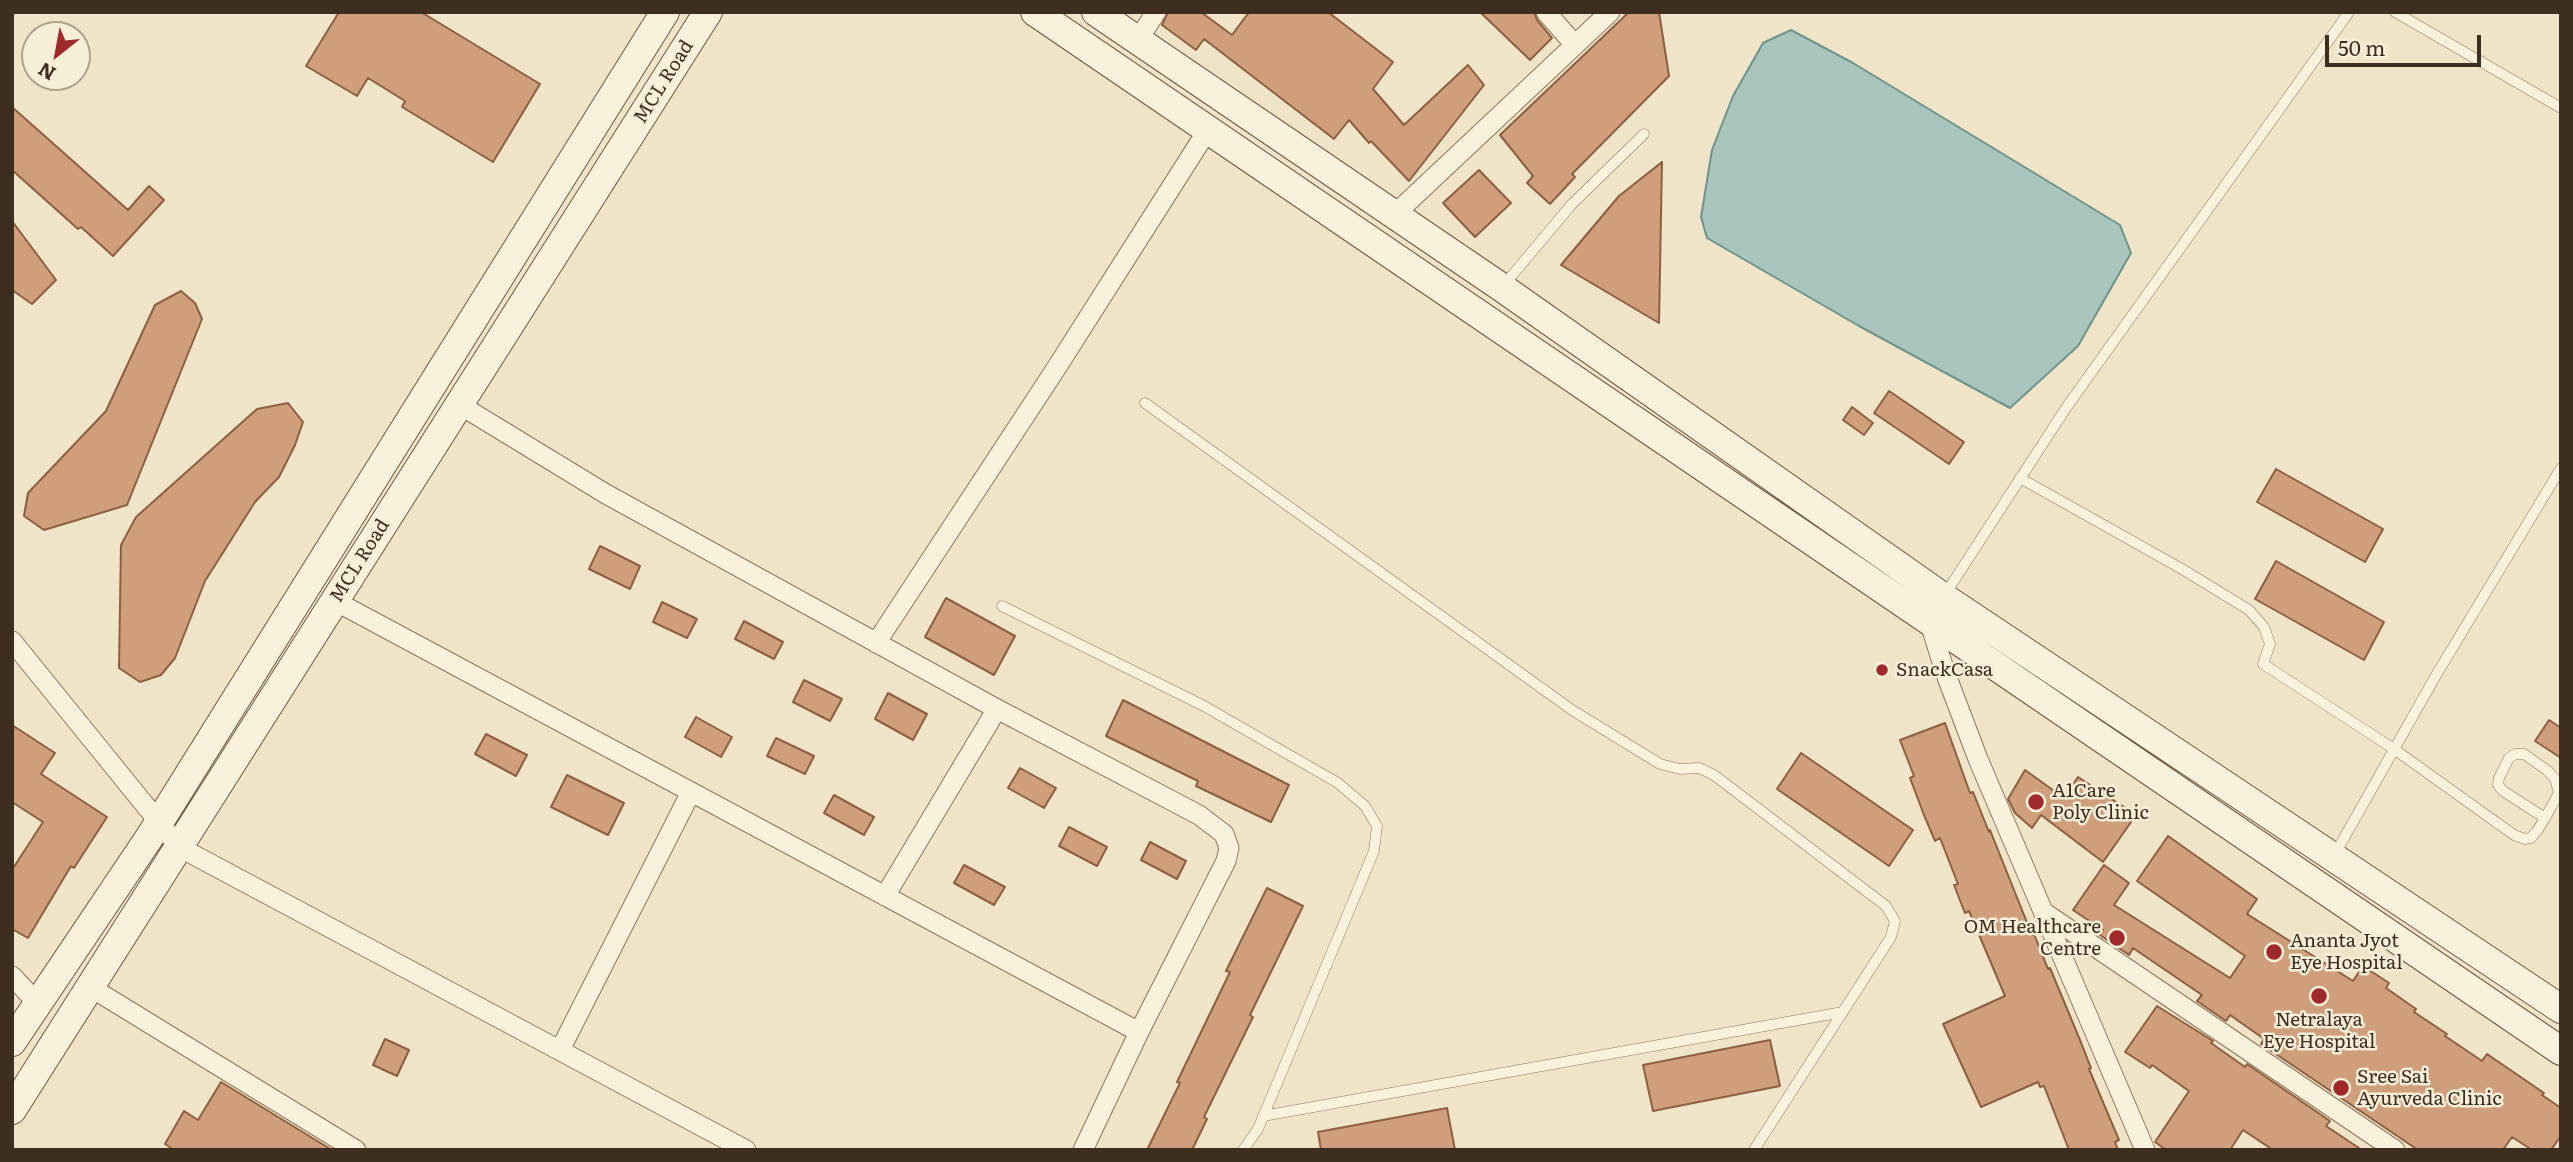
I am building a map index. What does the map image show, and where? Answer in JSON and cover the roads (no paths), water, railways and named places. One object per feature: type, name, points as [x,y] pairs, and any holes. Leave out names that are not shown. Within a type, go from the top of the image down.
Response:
[{"type":"main road","name":"MCL Road","points":[[12,1042],[159,822],[665,12]]},
{"type":"main road","name":"MCL Road","points":[[12,1110],[708,12]]},
{"type":"main road","points":[[1034,12],[1207,131],[1936,609],[2334,855],[2561,1009]]},
{"type":"main road","points":[[1096,12],[1502,287],[1936,609],[2561,1051]]},
{"type":"street","points":[[1138,40],[1156,12]]},
{"type":"street","points":[[1546,12],[1575,45]]},
{"type":"street","points":[[1394,215],[1610,12]]},
{"type":"street","points":[[876,643],[1050,378],[1207,131]]},
{"type":"street","points":[[460,405],[607,494],[997,709],[1199,815],[1224,834],[1229,848],[1226,861],[1139,1032],[1083,1150]]},
{"type":"street","points":[[335,601],[1139,1032]]},
{"type":"street","points":[[1936,609],[1945,672],[1978,759],[2145,1150]]},
{"type":"street","points":[[12,641],[179,847],[747,1150]]},
{"type":"street","points":[[885,896],[997,709]]},
{"type":"street","points":[[560,1051],[691,792]]},
{"type":"street","points":[[2045,913],[2395,1150]]},
{"type":"street","points":[[12,976],[38,1004]]},
{"type":"street","points":[[90,987],[356,1150]]},
{"type":"lane","points":[[1936,609],[2081,387],[2349,12]]},
{"type":"lane","points":[[2395,12],[2561,108]]},
{"type":"lane","points":[[1502,287],[1572,204],[1644,134]]},
{"type":"lane","points":[[1145,403],[1572,710],[1660,764],[1680,769],[1699,768],[1714,775],[1886,906],[1895,920],[1891,937],[1754,1150]]},
{"type":"lane","points":[[2334,855],[2561,468]]},
{"type":"lane","points":[[2020,478],[2149,549],[2249,610],[2264,627],[2270,644],[2263,664],[2394,749],[2514,835],[2525,839],[2531,838],[2545,818],[2559,793],[2555,779],[2524,754],[2515,754],[2509,758],[2498,785],[2545,818]]},
{"type":"lane","points":[[1002,606],[1204,706],[1338,783],[1365,806],[1377,827],[1374,851],[1263,1116],[1243,1150]]},
{"type":"lane","points":[[1263,1116],[1843,1012]]},
{"type":"water","points":[[1791,30],[1853,63],[2120,225],[2131,253],[2078,346],[2010,408],[1859,326],[1707,238],[1701,217],[1712,150],[1733,96],[1763,43]]},
{"type":"place","name":"SnackCasa","points":[[1882,670]]},
{"type":"place","name":"A1Care Poly Clinic","points":[[2036,802]]},
{"type":"place","name":"OM Healthcare Centre","points":[[2117,938]]},
{"type":"place","name":"Ananta Jyot Eye Hospital","points":[[2274,952]]},
{"type":"place","name":"Netralaya Eye Hospital","points":[[2319,996]]},
{"type":"place","name":"Sree Sai Ayurveda Clinic","points":[[2341,1088]]}]
